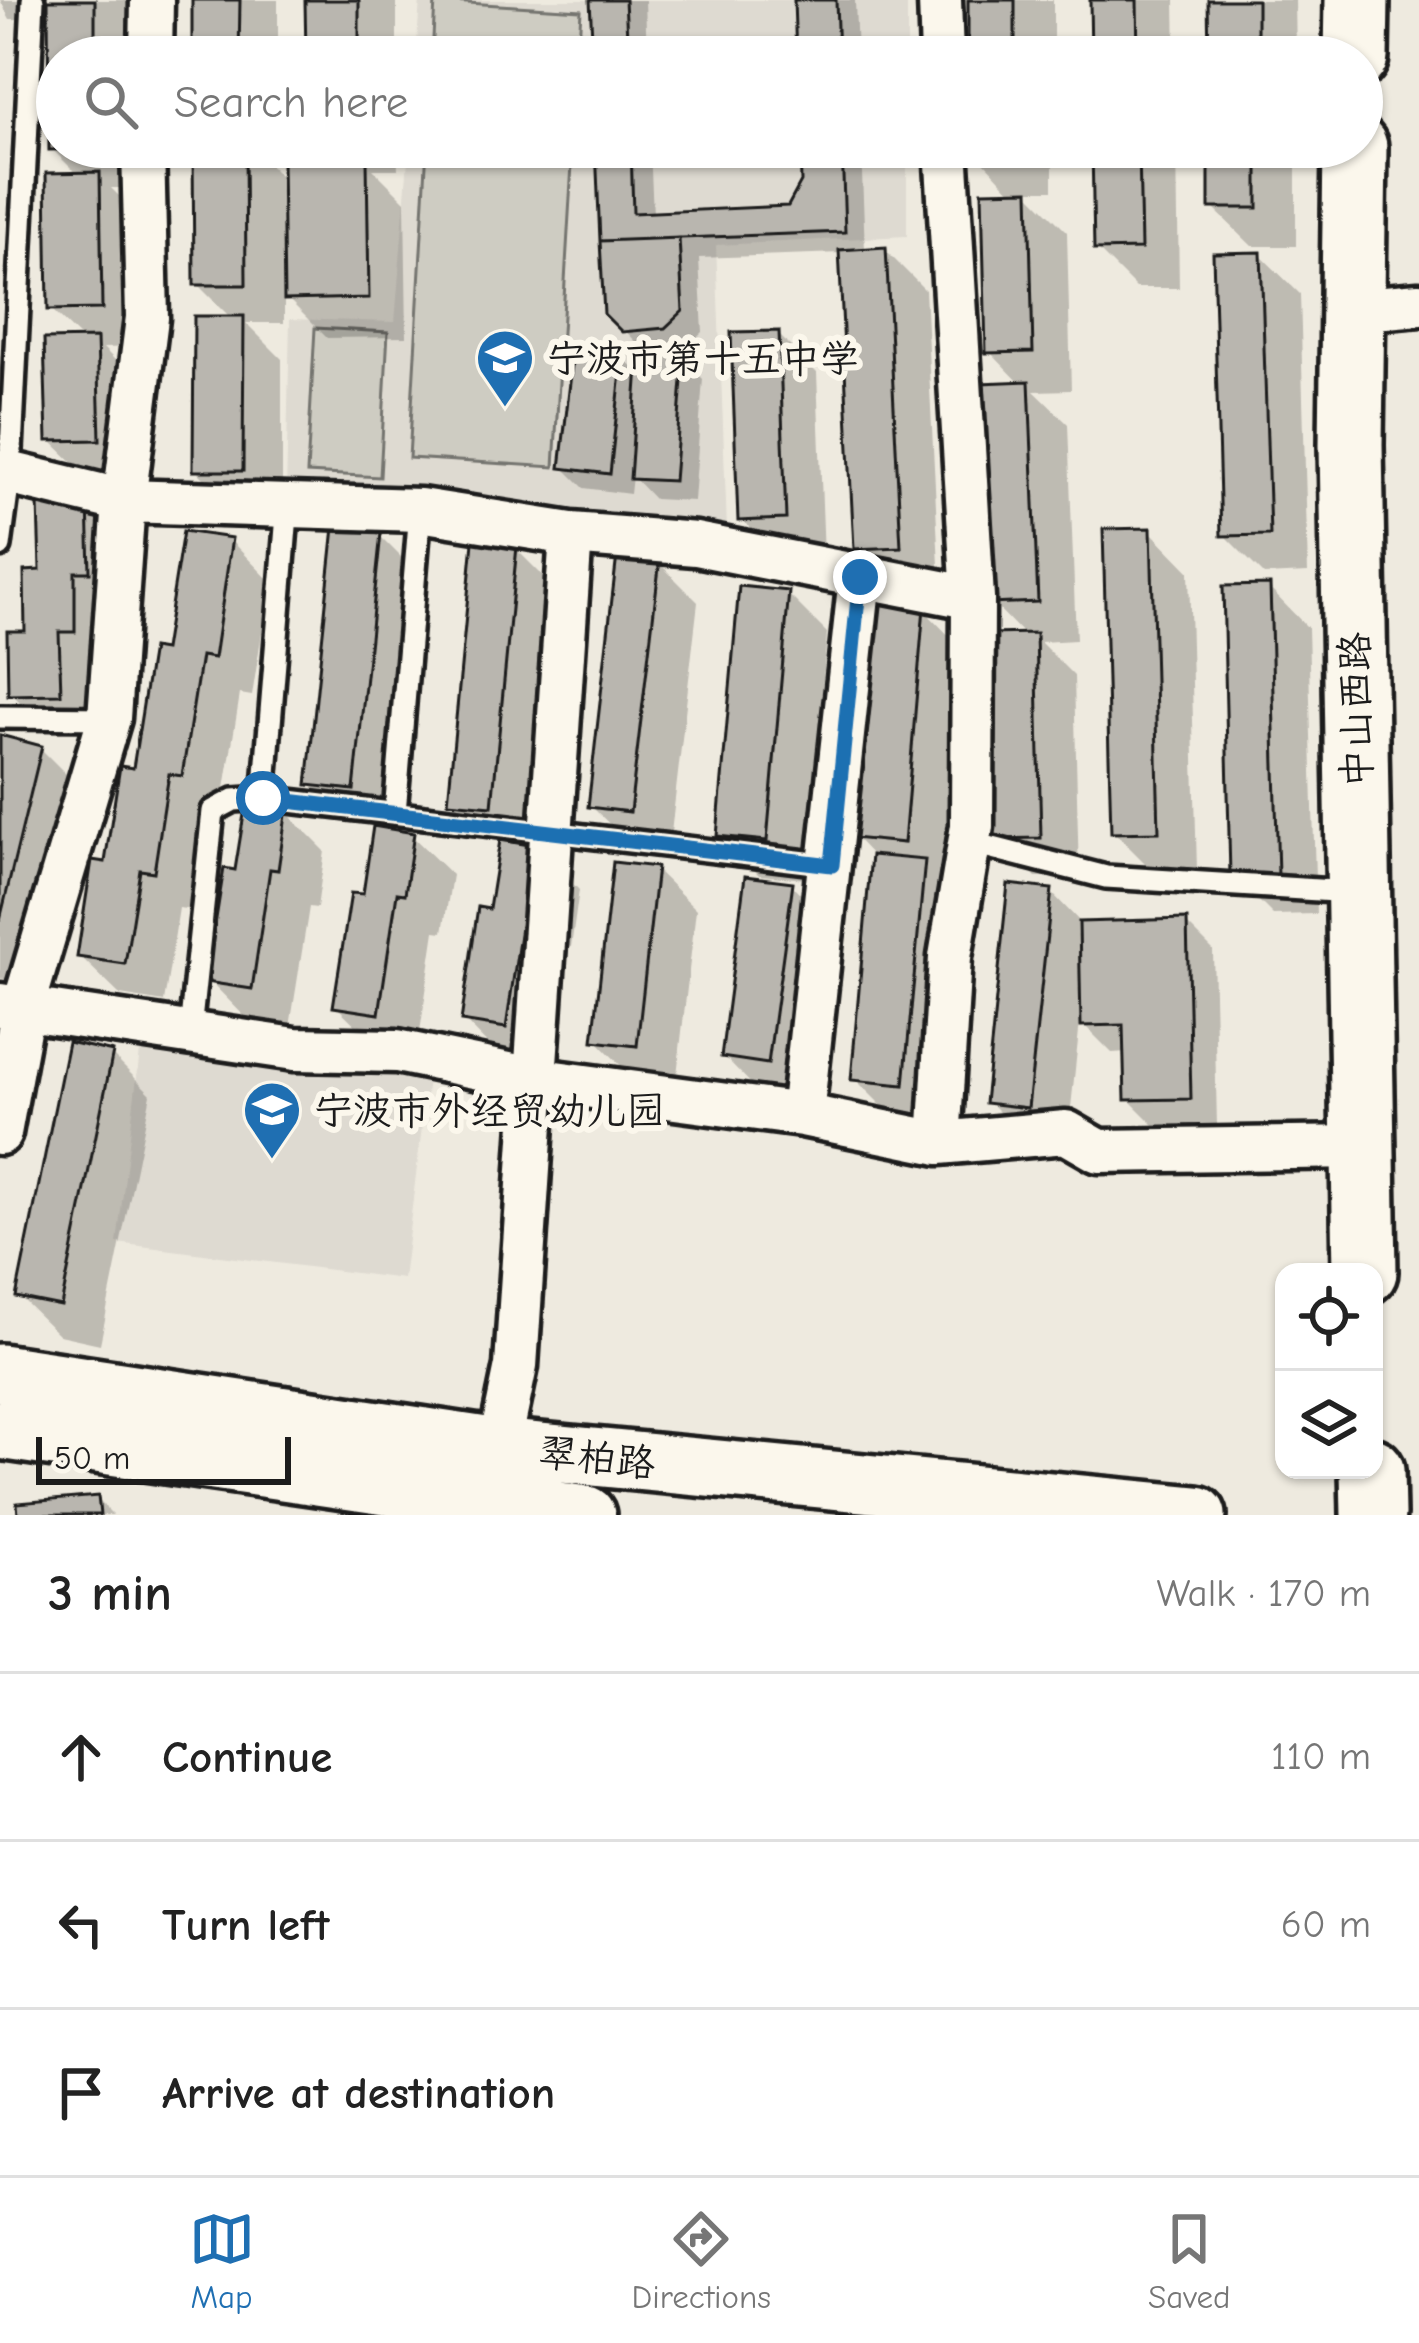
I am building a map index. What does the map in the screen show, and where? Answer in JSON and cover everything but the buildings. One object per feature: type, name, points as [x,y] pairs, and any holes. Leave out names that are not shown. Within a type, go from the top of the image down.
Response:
[{"type":"main road","points":[[1356,36],[1357,0]]},
{"type":"main road","name":"中山西路","points":[[1354,168],[1365,1263]]},
{"type":"main road","name":"翠柏路","points":[[0,1373],[499,1448],[1197,1515]]},
{"type":"main road","name":"翠柏路","points":[[0,1430],[586,1515]]},
{"type":"main road","points":[[1372,1479],[1373,1515]]},
{"type":"street","points":[[151,36],[152,0]]},
{"type":"street","points":[[940,0],[941,36]]},
{"type":"street","points":[[0,1133],[12,1007],[109,718],[124,501],[147,318],[143,168]]},
{"type":"street","points":[[939,1143],[950,957],[969,842],[973,598],[947,168]]},
{"type":"street","points":[[1352,310],[1419,304]]},
{"type":"street","points":[[5,471],[124,501],[288,502],[419,510],[571,534],[696,544],[973,598]]},
{"type":"street","points":[[499,1448],[516,1366],[571,534]]},
{"type":"street","points":[[802,1115],[860,577]]},
{"type":"street","points":[[12,1007],[295,1049],[397,1052],[533,1079],[802,1115],[939,1143],[1066,1132],[1099,1151],[1361,1147]]},
{"type":"lane","points":[[0,547],[33,0]]},
{"type":"lane","points":[[263,798],[288,502]]},
{"type":"lane","points":[[395,813],[419,510]]},
{"type":"lane","points":[[0,717],[109,718]]},
{"type":"lane","points":[[190,1031],[213,811],[234,800],[263,798],[832,865]]},
{"type":"lane","points":[[969,842],[1106,877],[1358,892]]},
{"type":"shaded area","points":[[420,0],[907,0],[907,36],[417,36]]},
{"type":"shaded area","points":[[435,1],[581,10],[579,36],[433,36]]},
{"type":"shaded area","name":"宁波市第十五中学","points":[[407,168],[907,168],[907,236],[716,245],[727,529],[286,495],[290,319],[395,322]]},
{"type":"shaded area","points":[[426,168],[572,168],[554,467],[409,458]]},
{"type":"shaded area","points":[[315,328],[388,332],[380,477],[307,473]]},
{"type":"shaded area","name":"宁波市外经贸幼儿园","points":[[141,1043],[428,1079],[403,1279],[117,1243]]},
{"type":"place","name":"宁波市第十五中学","points":[[505,409]]},
{"type":"place","name":"宁波市外经贸幼儿园","points":[[272,1161]]},
{"type":"route","points":[[263,798],[832,865],[860,577]]}]
